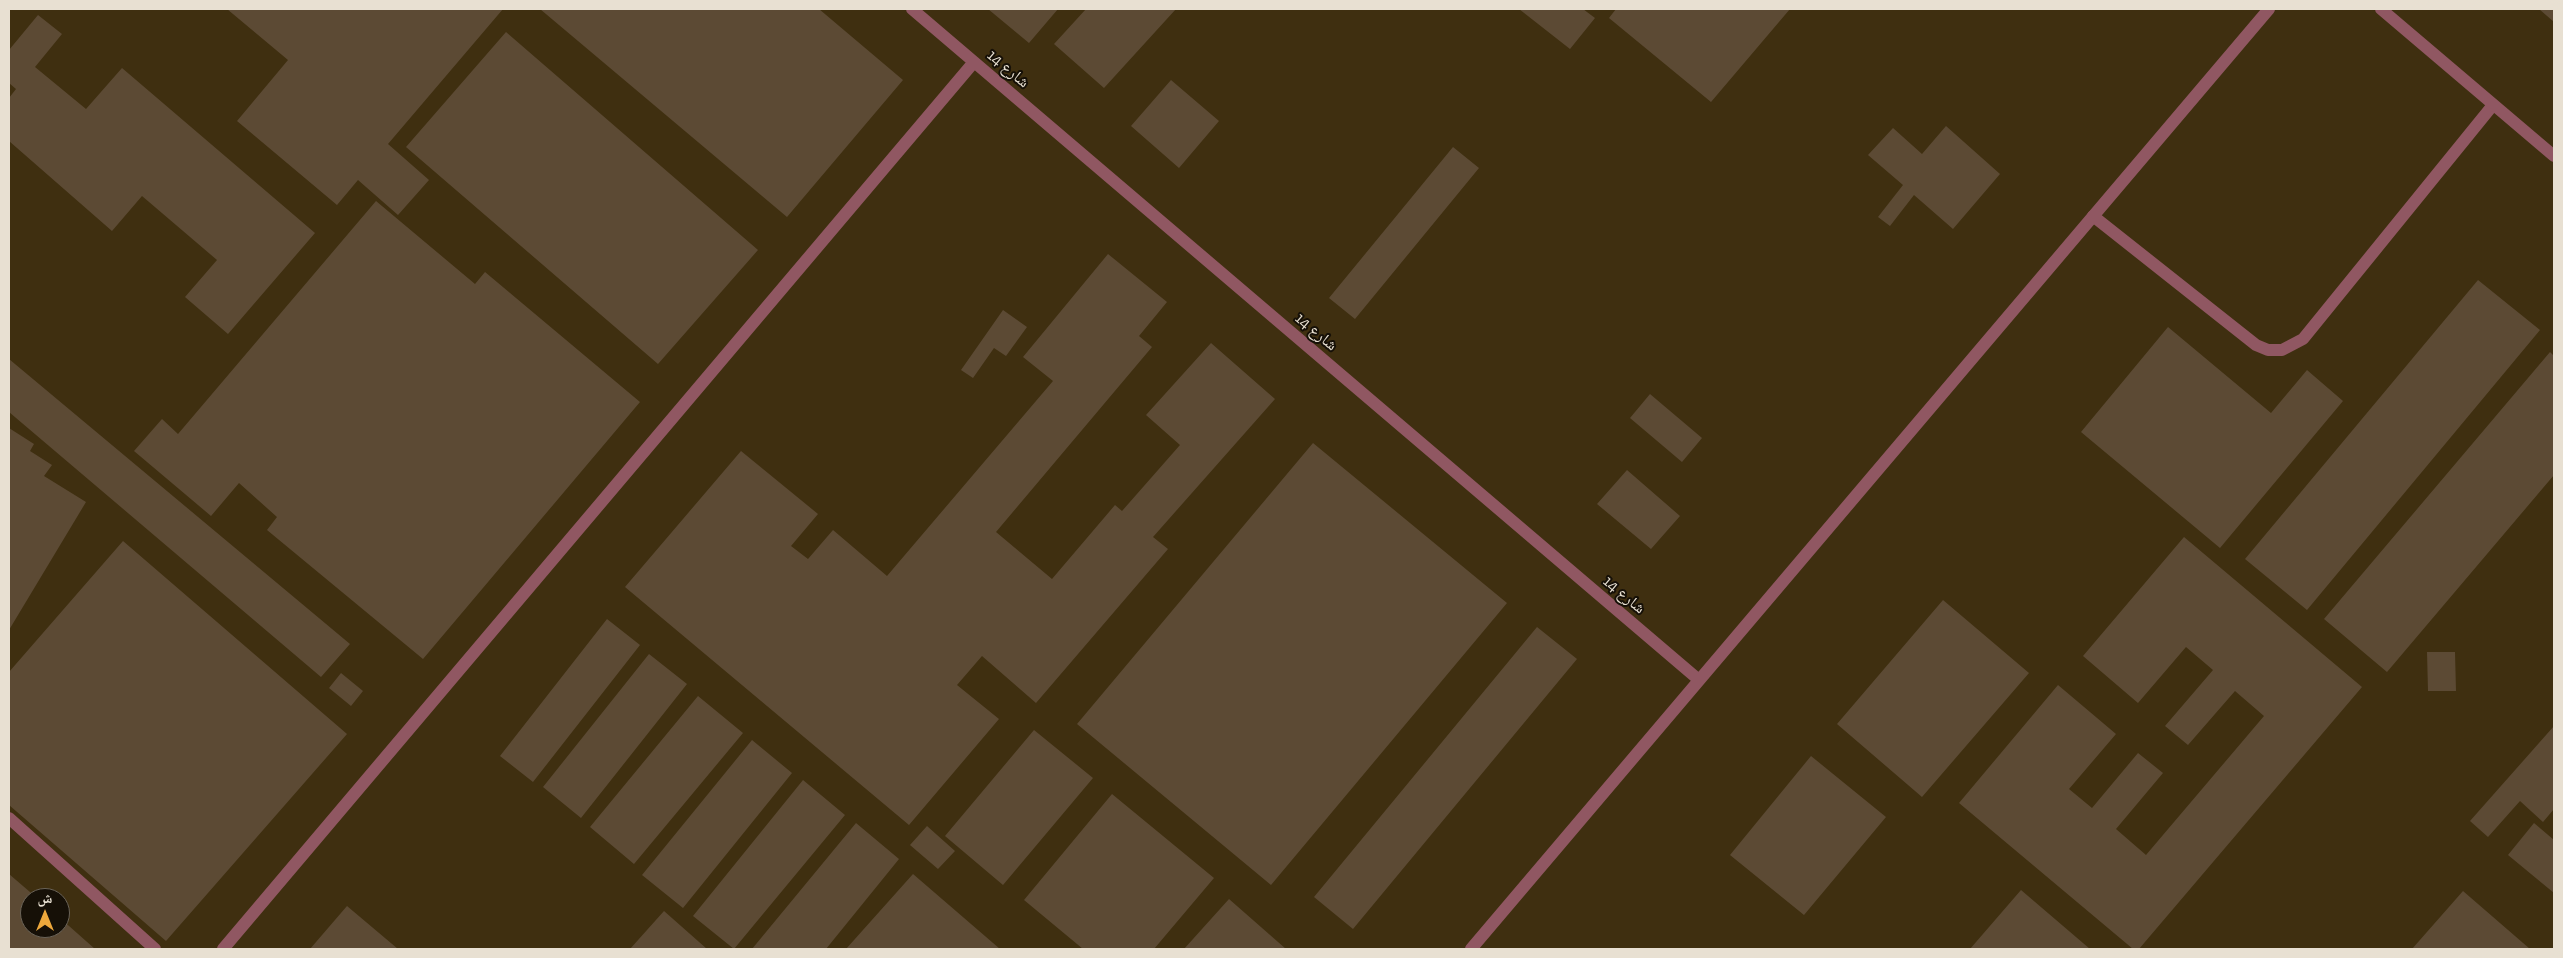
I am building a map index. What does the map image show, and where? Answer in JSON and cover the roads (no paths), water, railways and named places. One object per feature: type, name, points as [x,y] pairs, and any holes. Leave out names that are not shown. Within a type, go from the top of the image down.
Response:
[{"type":"street","name":"شارع 14","points":[[912,9],[1699,680]]},
{"type":"street","points":[[1471,949],[2268,9]]},
{"type":"street","points":[[2381,9],[2554,156]]},
{"type":"street","points":[[223,949],[974,62]]},
{"type":"street","points":[[2093,216],[2256,346],[2268,350],[2282,350],[2303,339],[2493,104]]},
{"type":"street","points":[[9,818],[155,949]]}]
